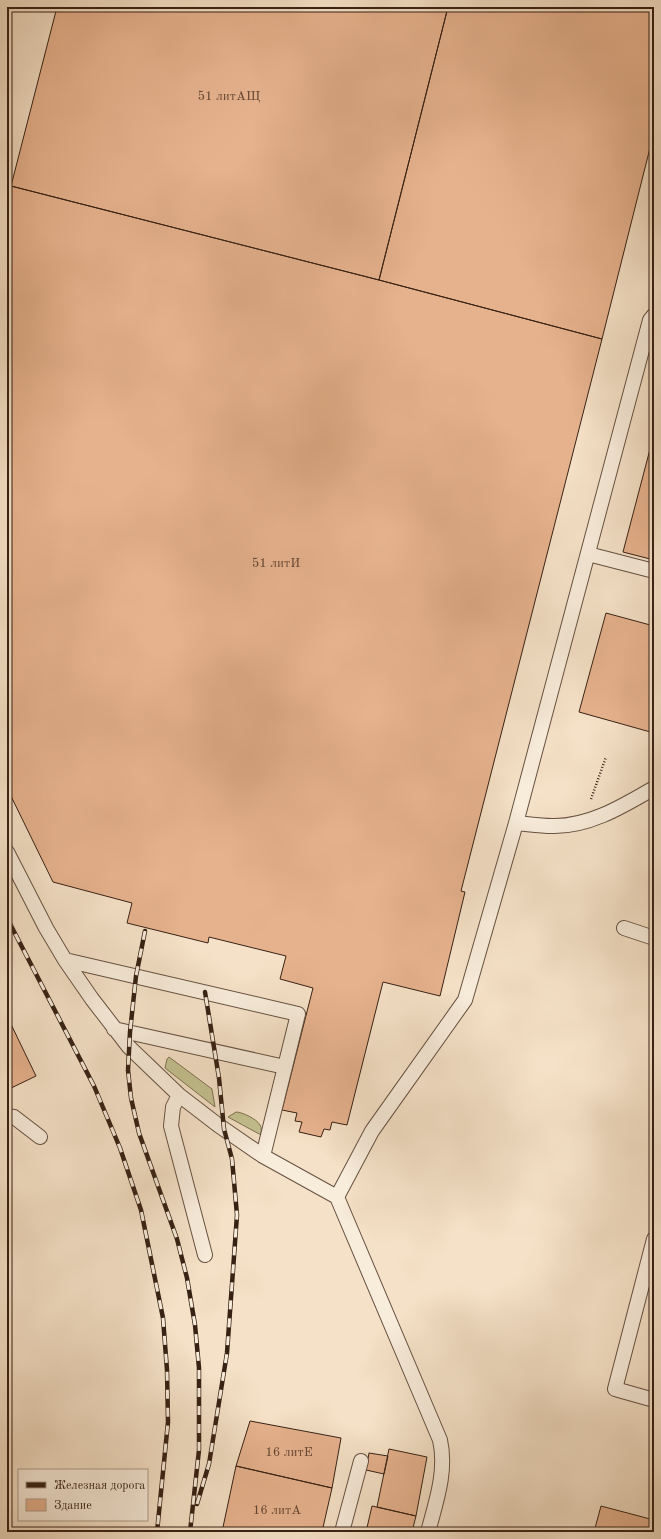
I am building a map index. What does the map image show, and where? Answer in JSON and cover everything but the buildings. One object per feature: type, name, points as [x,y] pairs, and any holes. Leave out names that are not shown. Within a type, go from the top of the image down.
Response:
[{"type":"lane","points":[[336,1197],[372,1131],[465,1000],[516,823],[650,320],[654,315]]},
{"type":"lane","points":[[588,554],[654,571]]},
{"type":"lane","points":[[516,823],[553,826],[584,822],[616,809],[654,788]]},
{"type":"lane","points":[[7,852],[46,928],[65,960],[114,1029],[129,1047],[179,1095],[218,1125],[263,1156],[336,1197],[440,1440],[444,1454],[443,1469],[428,1532]]},
{"type":"lane","points":[[624,928],[654,938]]},
{"type":"lane","points":[[65,960],[298,1014],[263,1156]]},
{"type":"lane","points":[[114,1029],[285,1067]]},
{"type":"lane","points":[[179,1095],[173,1107],[171,1126],[205,1255]]},
{"type":"lane","points":[[7,1116],[14,1117],[40,1137]]},
{"type":"lane","points":[[654,1239],[615,1389],[654,1400]]},
{"type":"lane","points":[[342,1532],[361,1461]]},
{"type":"path","points":[[584,822],[606,757]]},
{"type":"shaded area","points":[[169,1057],[212,1089],[215,1107],[165,1068]]},
{"type":"shaded area","points":[[236,1112],[242,1113],[256,1120],[261,1127],[261,1135],[228,1117]]},
{"type":"railway","points":[[7,918],[94,1086],[120,1148],[141,1210],[163,1318],[167,1370],[168,1422],[157,1532]]},
{"type":"railway","points":[[145,931],[136,976],[130,1032],[128,1070],[131,1098],[139,1133],[177,1239],[187,1278],[195,1325],[199,1368],[199,1450],[190,1532]]},
{"type":"railway","points":[[197,1504],[209,1464],[227,1353],[237,1215],[232,1159],[224,1129],[219,1078],[205,992]]}]
